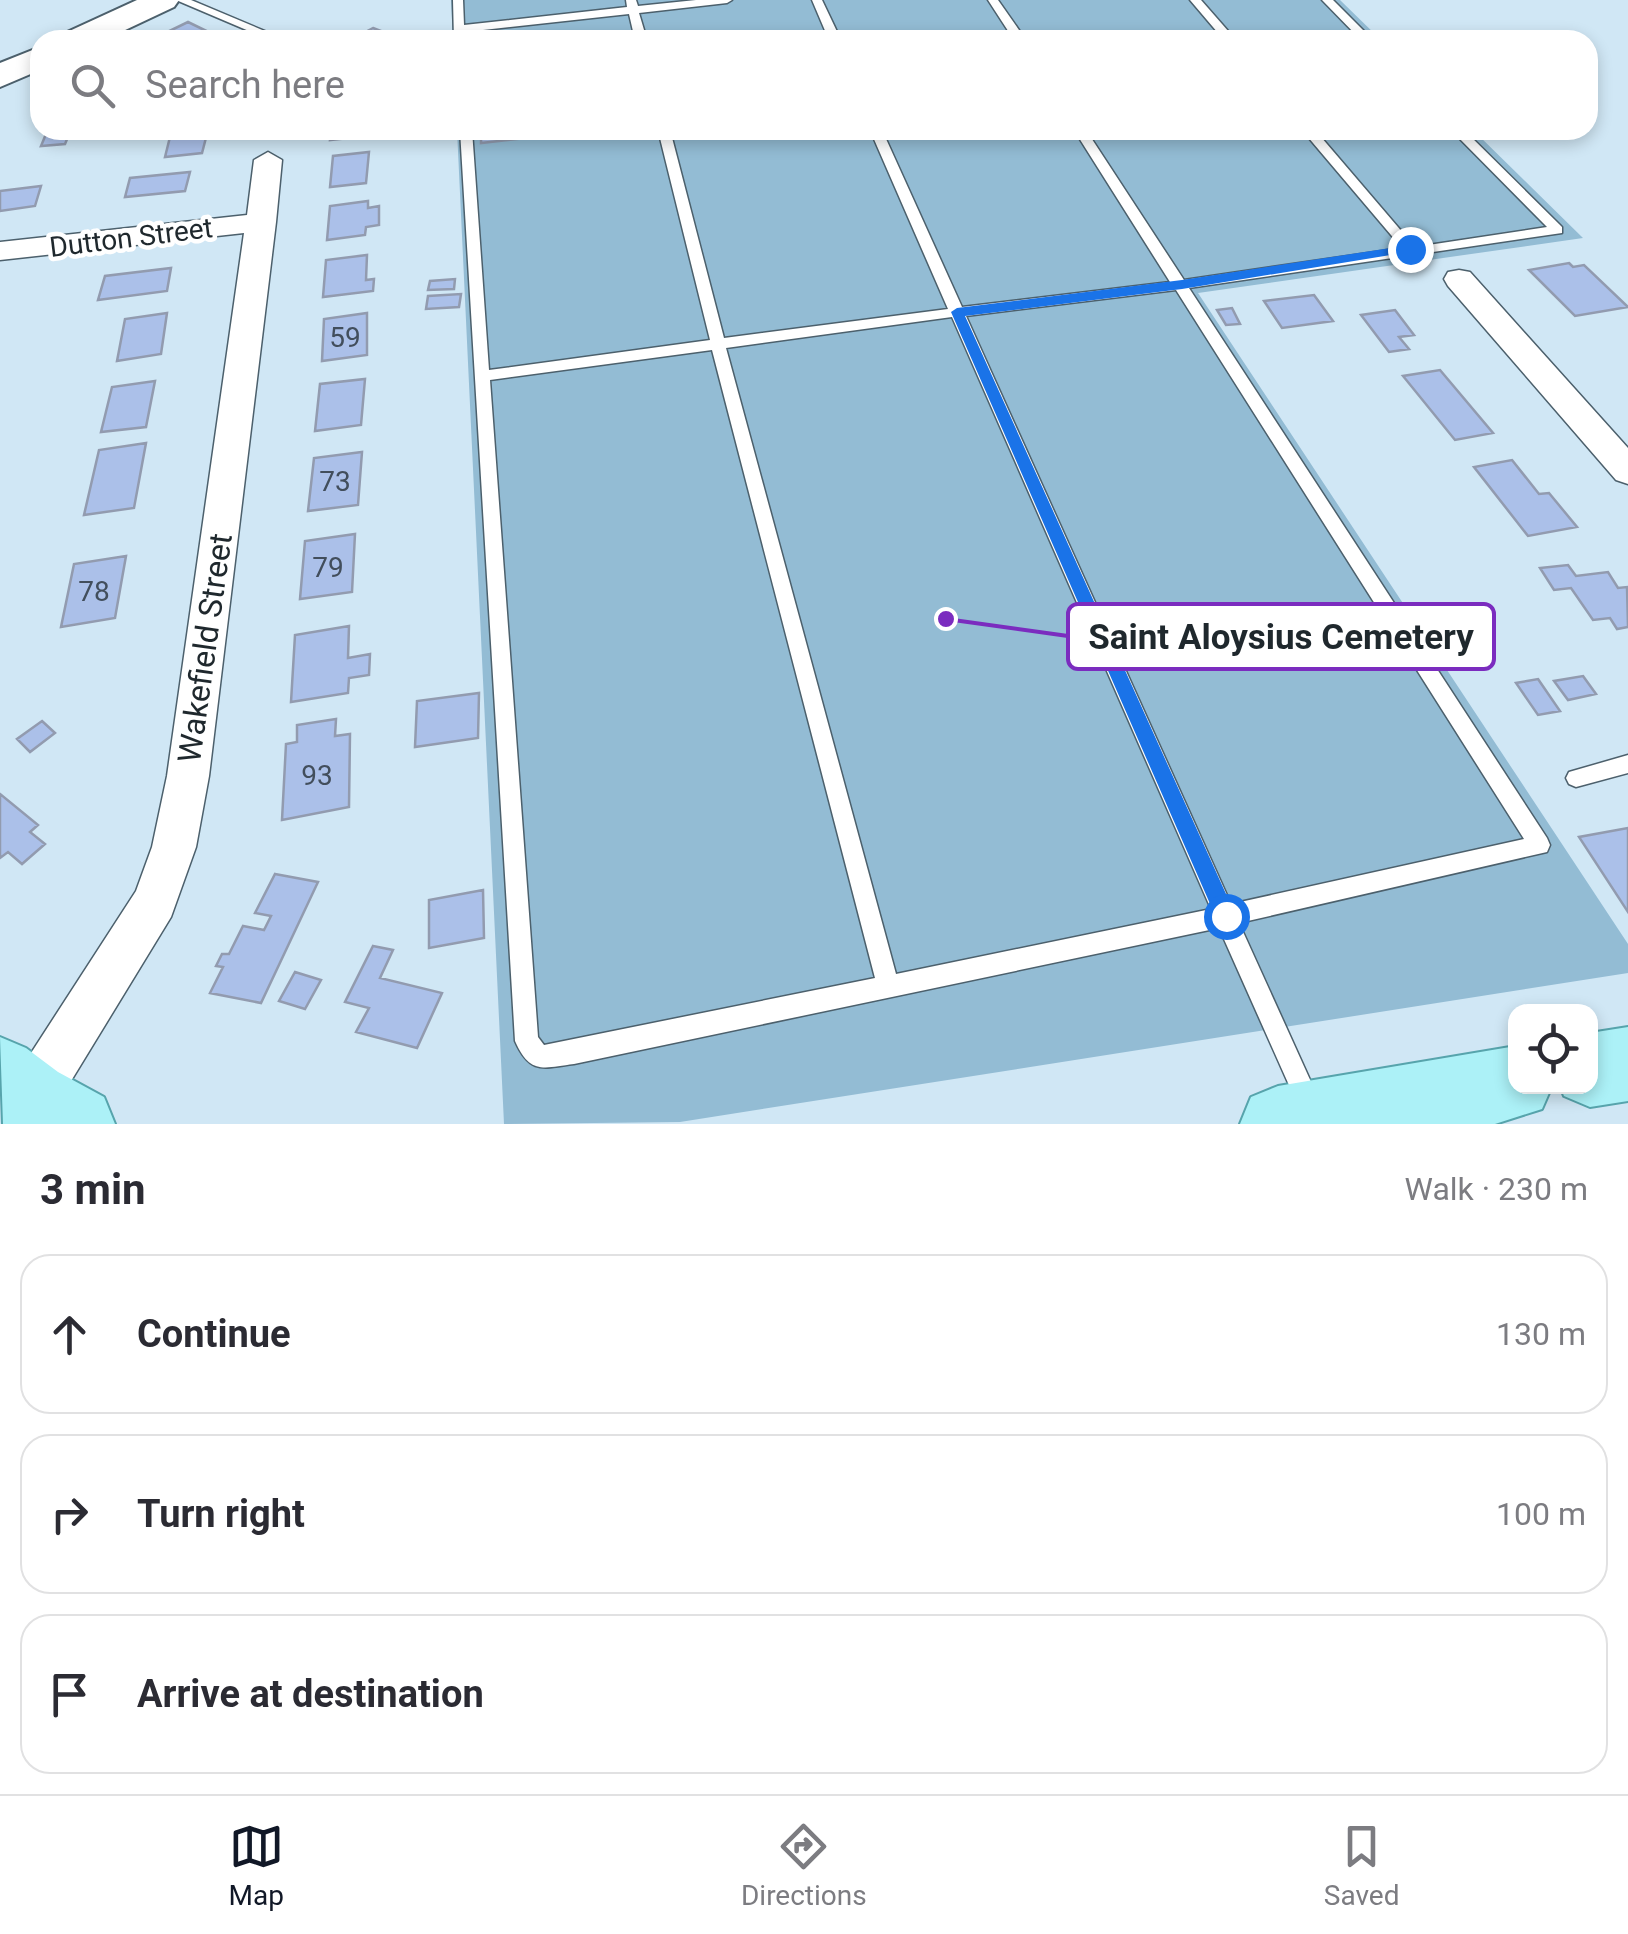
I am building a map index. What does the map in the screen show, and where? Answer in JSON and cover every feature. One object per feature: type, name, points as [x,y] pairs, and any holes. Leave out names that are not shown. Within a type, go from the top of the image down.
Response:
[{"type":"main road","points":[[99,30],[164,0]]},
{"type":"main road","points":[[0,76],[30,62]]},
{"type":"main road","points":[[1598,1069],[1628,1064]]},
{"type":"main road","points":[[1296,1121],[1508,1084]]},
{"type":"street","name":"Wakefield Street","points":[[36,1099],[154,902],[174,847],[188,776],[268,160]]},
{"type":"street","name":"Dutton Street","points":[[9,250],[262,222]]},
{"type":"street","points":[[0,285],[9,250]]},
{"type":"street","points":[[1459,279],[1628,471]]},
{"type":"lane","points":[[181,0],[255,30]]},
{"type":"lane","points":[[458,0],[459,30]]},
{"type":"lane","points":[[483,30],[632,5],[727,0]]},
{"type":"lane","points":[[817,0],[830,30]]},
{"type":"lane","points":[[993,0],[1013,30]]},
{"type":"lane","points":[[1196,0],[1222,30]]},
{"type":"lane","points":[[1328,0],[1358,30]]},
{"type":"lane","points":[[632,5],[638,30]]},
{"type":"lane","points":[[467,140],[527,1041],[539,1057],[1226,916],[1540,845],[1087,140]]},
{"type":"lane","points":[[667,140],[888,986]]},
{"type":"lane","points":[[880,140],[1226,916],[1296,1121]]},
{"type":"lane","points":[[1317,140],[1410,249]]},
{"type":"lane","points":[[482,376],[1182,284],[1557,230],[1468,140]]},
{"type":"lane","points":[[1576,778],[1628,764]]},
{"type":"shaded area","points":[[451,0],[1340,0],[1371,30],[452,30]]},
{"type":"shaded area","points":[[457,140],[1483,140],[1583,238],[1198,293],[1628,944],[1628,973],[680,1122],[504,1124]]},
{"type":"building","points":[[188,22],[205,30],[171,30]]},
{"type":"building","points":[[44,140],[67,140],[65,144],[41,146]]},
{"type":"building","points":[[169,140],[205,140],[202,153],[165,157]]},
{"type":"building","points":[[369,152],[366,183],[330,187],[333,156]]},
{"type":"building","points":[[190,172],[185,191],[125,197],[130,178]]},
{"type":"building","points":[[41,186],[35,206],[0,211],[0,191]]},
{"type":"building","points":[[368,201],[368,208],[379,206],[379,225],[366,227],[365,235],[327,240],[330,206]]},
{"type":"building","points":[[367,255],[366,280],[374,279],[373,291],[323,297],[326,260]]},
{"type":"building","points":[[1569,263],[1573,267],[1584,265],[1628,307],[1575,316],[1529,270]]},
{"type":"building","points":[[171,268],[167,291],[98,300],[105,276]]},
{"type":"building","points":[[455,279],[454,289],[428,290],[430,281]]},
{"type":"building","points":[[461,294],[459,307],[426,309],[428,296]]},
{"type":"building","points":[[1314,295],[1333,321],[1282,328],[1264,301]]},
{"type":"building","points":[[1232,308],[1240,324],[1226,325],[1217,310]]},
{"type":"building","points":[[1395,310],[1414,335],[1399,337],[1409,349],[1389,352],[1361,315]]},
{"type":"building","points":[[167,313],[161,354],[117,361],[125,319]]},
{"type":"building","points":[[367,313],[367,355],[322,361],[324,319]]},
{"type":"building","points":[[1440,370],[1493,433],[1455,440],[1403,376]]},
{"type":"building","points":[[365,379],[361,425],[315,431],[320,384]]},
{"type":"building","points":[[155,381],[146,427],[101,432],[112,387]]},
{"type":"building","points":[[146,443],[134,508],[84,515],[99,450]]},
{"type":"building","points":[[362,452],[358,505],[308,511],[314,458]]},
{"type":"building","points":[[1512,460],[1539,494],[1549,493],[1577,527],[1528,536],[1474,467]]},
{"type":"building","points":[[355,534],[352,592],[300,599],[305,541]]},
{"type":"building","points":[[126,556],[115,618],[61,627],[74,564]]},
{"type":"building","points":[[1568,565],[1576,576],[1608,572],[1618,588],[1627,587],[1628,627],[1617,629],[1610,618],[1593,620],[1571,588],[1554,590],[1540,568]]},
{"type":"building","points":[[349,626],[348,658],[370,654],[369,675],[349,678],[348,693],[291,702],[295,635]]},
{"type":"building","points":[[1583,676],[1596,694],[1568,700],[1554,681]]},
{"type":"building","points":[[1538,679],[1560,711],[1538,715],[1516,683]]},
{"type":"building","points":[[479,693],[478,738],[415,747],[417,701]]},
{"type":"building","points":[[336,719],[335,736],[350,734],[349,807],[282,820],[286,744],[297,742],[297,725]]},
{"type":"building","points":[[42,721],[55,733],[30,752],[17,739]]},
{"type":"building","points":[[0,794],[38,825],[30,832],[45,844],[22,864],[8,852],[0,858]]},
{"type":"building","points":[[1628,828],[1628,912],[1579,837]]},
{"type":"building","points":[[275,874],[318,882],[261,1003],[210,993],[223,967],[216,966],[222,954],[229,954],[243,926],[264,930],[271,916],[255,913]]},
{"type":"building","points":[[483,890],[484,938],[429,948],[429,900]]},
{"type":"building","points":[[373,946],[393,950],[380,978],[442,993],[417,1048],[356,1032],[369,1008],[345,1002]]},
{"type":"building","points":[[295,972],[321,980],[305,1009],[279,1001]]},
{"type":"place","name":"Saint Aloysius Cemetery","points":[[946,619]]},
{"type":"route","points":[[1226,916],[957,312],[1182,284],[1410,249]]}]
